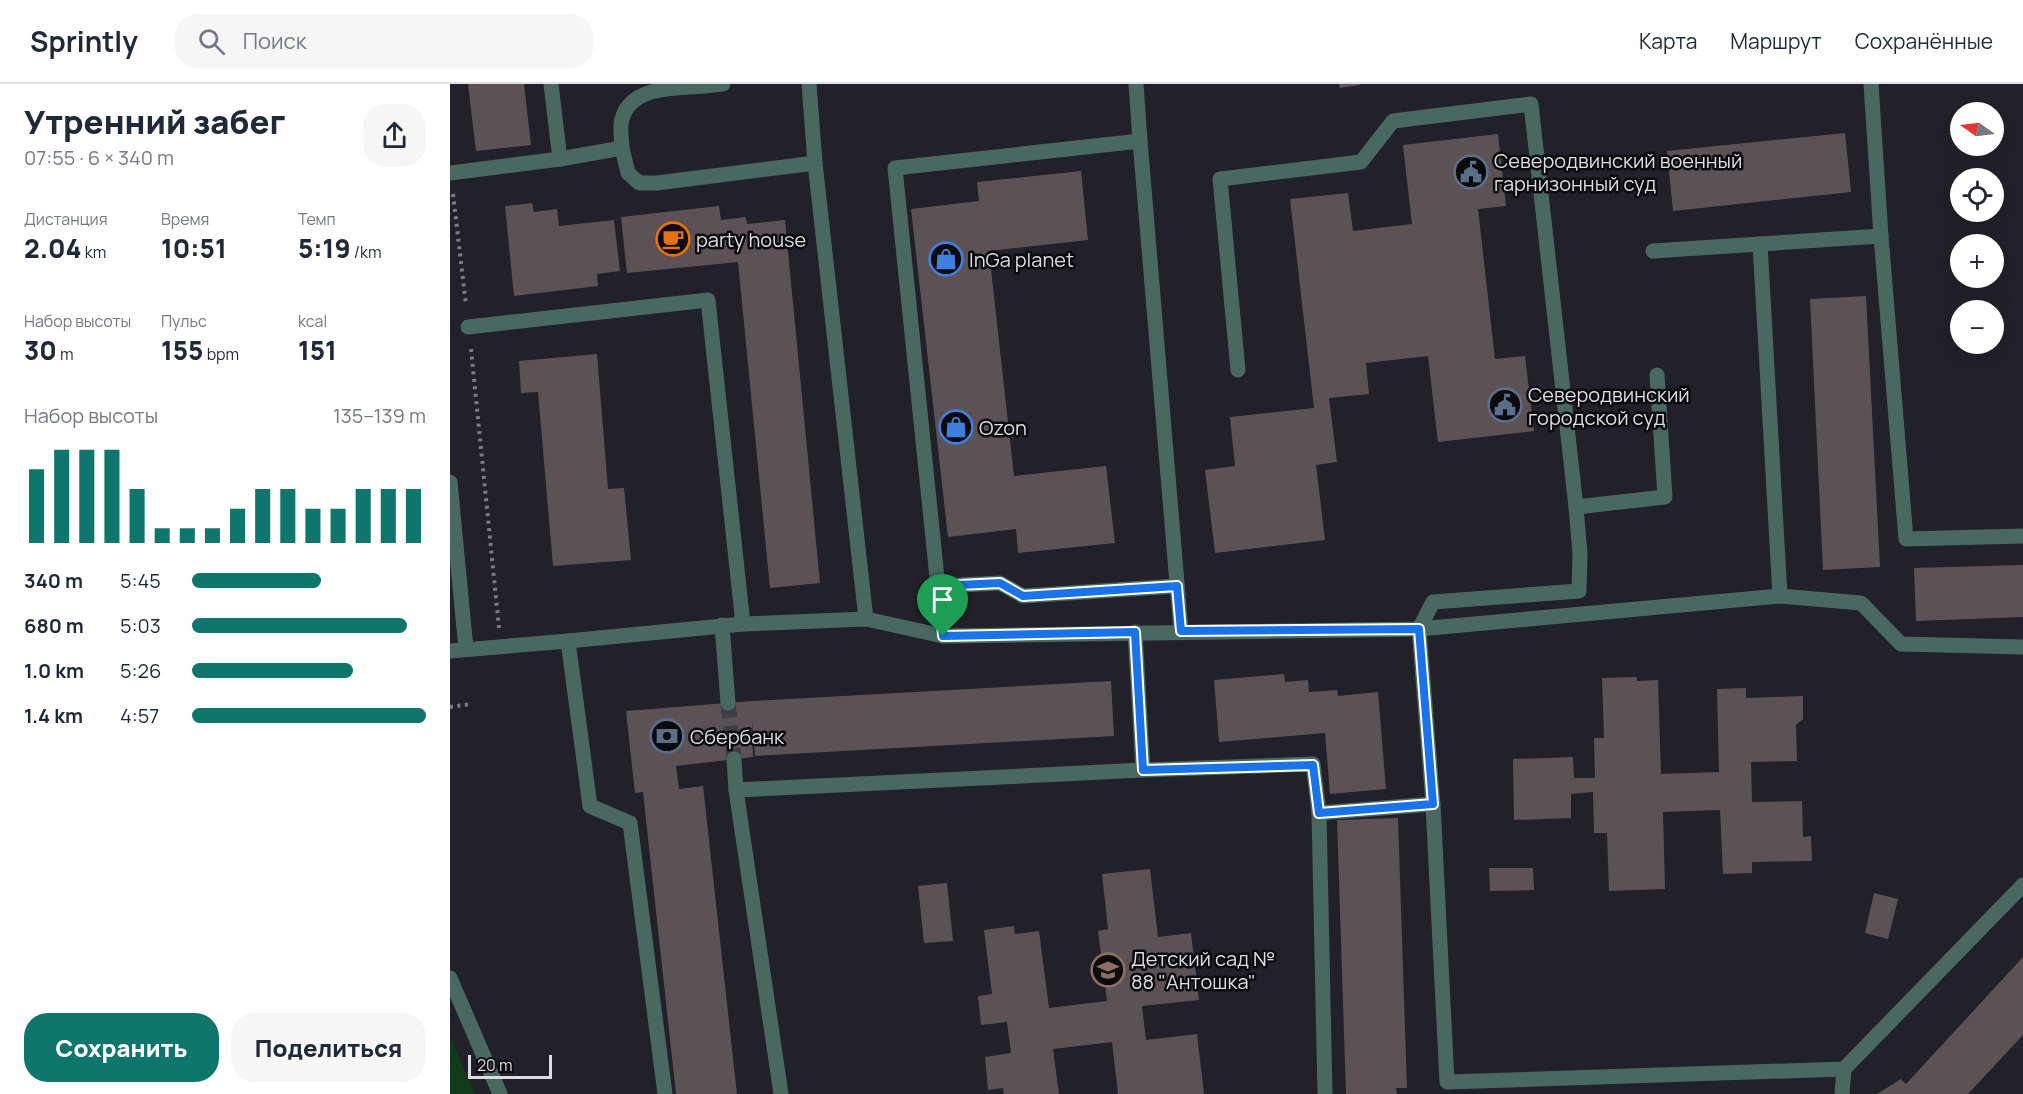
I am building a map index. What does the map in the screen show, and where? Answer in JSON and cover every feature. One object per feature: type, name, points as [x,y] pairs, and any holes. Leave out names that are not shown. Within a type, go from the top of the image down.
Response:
[{"type":"street","points":[[551,84],[560,159]]},
{"type":"street","points":[[723,84],[650,92],[631,101],[621,120],[622,148],[628,173],[639,183],[657,183],[815,163]]},
{"type":"street","points":[[808,84],[866,619]]},
{"type":"street","points":[[1136,84],[1181,631]]},
{"type":"street","points":[[1871,84],[1906,539],[2023,536]]},
{"type":"street","points":[[1238,370],[1220,179],[1361,162],[1393,121],[1531,104],[1576,507],[1580,554],[1579,591],[1433,602],[1419,629],[1433,804],[1447,1082],[1845,1069]]},
{"type":"street","points":[[943,636],[895,168],[1140,141]]},
{"type":"street","points":[[450,173],[560,159],[622,148]]},
{"type":"street","points":[[1653,251],[1881,236]]},
{"type":"street","points":[[1760,244],[1780,596]]},
{"type":"street","points":[[468,327],[708,300],[743,624]]},
{"type":"street","points":[[1576,507],[1665,497],[1657,375]]},
{"type":"street","points":[[450,482],[466,649]]},
{"type":"street","points":[[938,586],[1000,583],[1023,596],[1177,586]]},
{"type":"street","points":[[450,651],[568,642],[722,625],[866,619],[943,636],[1419,629],[1780,596],[1861,603],[1901,644],[2023,647]]},
{"type":"street","points":[[722,625],[728,703]]},
{"type":"street","points":[[1135,632],[1143,770]]},
{"type":"street","points":[[568,642],[590,806],[630,824],[665,1094]]},
{"type":"street","points":[[734,759],[736,790],[781,1094]]},
{"type":"street","points":[[736,790],[1143,770],[1313,765],[1319,813],[1325,1094]]},
{"type":"street","points":[[1319,813],[1433,804]]},
{"type":"street","points":[[1842,1094],[1845,1069],[2023,885]]},
{"type":"street","points":[[450,978],[500,1094]]},
{"type":"path","points":[[450,173],[501,646]]},
{"type":"path","points":[[450,707],[472,704]]},
{"type":"green space","points":[[450,1037],[475,1094],[450,1094]]},
{"type":"building","points":[[468,84],[524,84],[531,145],[476,151]]},
{"type":"building","points":[[1339,84],[1360,84],[1360,85],[1340,88]]},
{"type":"building","points":[[1845,133],[1851,192],[1673,211],[1667,151]]},
{"type":"building","points":[[1498,134],[1506,206],[1478,209],[1495,359],[1525,356],[1534,431],[1438,442],[1428,356],[1366,363],[1369,394],[1329,398],[1337,462],[1316,465],[1325,540],[1215,553],[1205,470],[1235,466],[1230,417],[1314,408],[1290,199],[1348,193],[1353,231],[1412,224],[1403,145]]},
{"type":"building","points":[[1081,171],[1088,240],[989,251],[1014,476],[1106,466],[1115,543],[1018,553],[1016,529],[948,537],[911,209],[979,201],[977,182]]},
{"type":"building","points":[[532,203],[534,212],[557,209],[559,226],[614,220],[620,271],[597,274],[598,286],[514,296],[505,206]]},
{"type":"building","points":[[719,206],[721,220],[746,217],[747,224],[785,220],[820,583],[770,588],[738,262],[627,273],[621,217]]},
{"type":"building","points":[[1866,296],[1880,567],[1823,570],[1810,299]]},
{"type":"building","points":[[597,354],[608,489],[624,488],[631,560],[553,566],[538,392],[521,393],[519,361]]},
{"type":"building","points":[[2023,565],[2023,617],[1916,621],[1914,568]]},
{"type":"building","points":[[1284,674],[1285,682],[1308,680],[1309,692],[1337,690],[1338,696],[1378,692],[1386,789],[1330,794],[1325,733],[1219,742],[1214,680]]},
{"type":"building","points":[[1637,677],[1637,681],[1658,680],[1661,774],[1719,772],[1717,689],[1746,688],[1746,698],[1803,696],[1803,719],[1796,725],[1797,761],[1751,762],[1752,802],[1802,801],[1803,837],[1811,836],[1812,861],[1752,862],[1752,873],[1723,874],[1720,810],[1663,812],[1665,889],[1609,891],[1607,833],[1594,833],[1593,792],[1571,794],[1571,818],[1514,820],[1513,759],[1573,757],[1574,778],[1595,778],[1594,738],[1604,738],[1602,678]]},
{"type":"building","points":[[1111,681],[1114,736],[755,756],[752,721],[753,757],[676,766],[679,789],[703,786],[737,1094],[676,1094],[643,792],[635,793],[626,711],[752,701]]},
{"type":"building","points":[[1398,818],[1407,1088],[1396,1088],[1397,1094],[1346,1094],[1337,820]]},
{"type":"building","points":[[1489,868],[1533,868],[1534,890],[1490,891]]},
{"type":"building","points":[[1150,869],[1158,937],[1191,933],[1199,1000],[1142,1006],[1146,1040],[1197,1034],[1204,1094],[1118,1094],[1112,1042],[1053,1049],[1059,1094],[1004,1094],[1003,1088],[988,1090],[985,1057],[1011,1053],[1007,1022],[981,1025],[978,996],[992,994],[984,930],[1014,926],[1015,934],[1039,931],[1049,1008],[1107,1001],[1098,931],[1108,929],[1102,874]]},
{"type":"building","points":[[947,883],[953,941],[924,943],[918,886]]},
{"type":"building","points":[[1874,893],[1898,899],[1888,939],[1865,933]]},
{"type":"building","points":[[2023,957],[2023,1035],[1968,1094],[1877,1094],[1901,1079],[1906,1084]]},
{"type":"tunnel","points":[[728,703],[734,759]]},
{"type":"place","name":"Северодвинский военный гарнизонный суд","points":[[1471,172]]},
{"type":"place","name":"party house","points":[[673,239]]},
{"type":"place","name":"InGa planet","points":[[946,259]]},
{"type":"place","name":"Северодвинский городской суд","points":[[1505,405]]},
{"type":"place","name":"Ozon","points":[[956,427]]},
{"type":"place","name":"Сбербанк","points":[[667,736]]},
{"type":"place","name":"Детский сад № 88 \"Антошка\"","points":[[1108,970]]},
{"type":"route","points":[[1000,583],[1023,596],[1177,586],[1181,631],[1419,629],[1433,804],[1319,813],[1313,765],[1143,770],[1135,632],[943,636],[938,586],[1000,583]]}]
